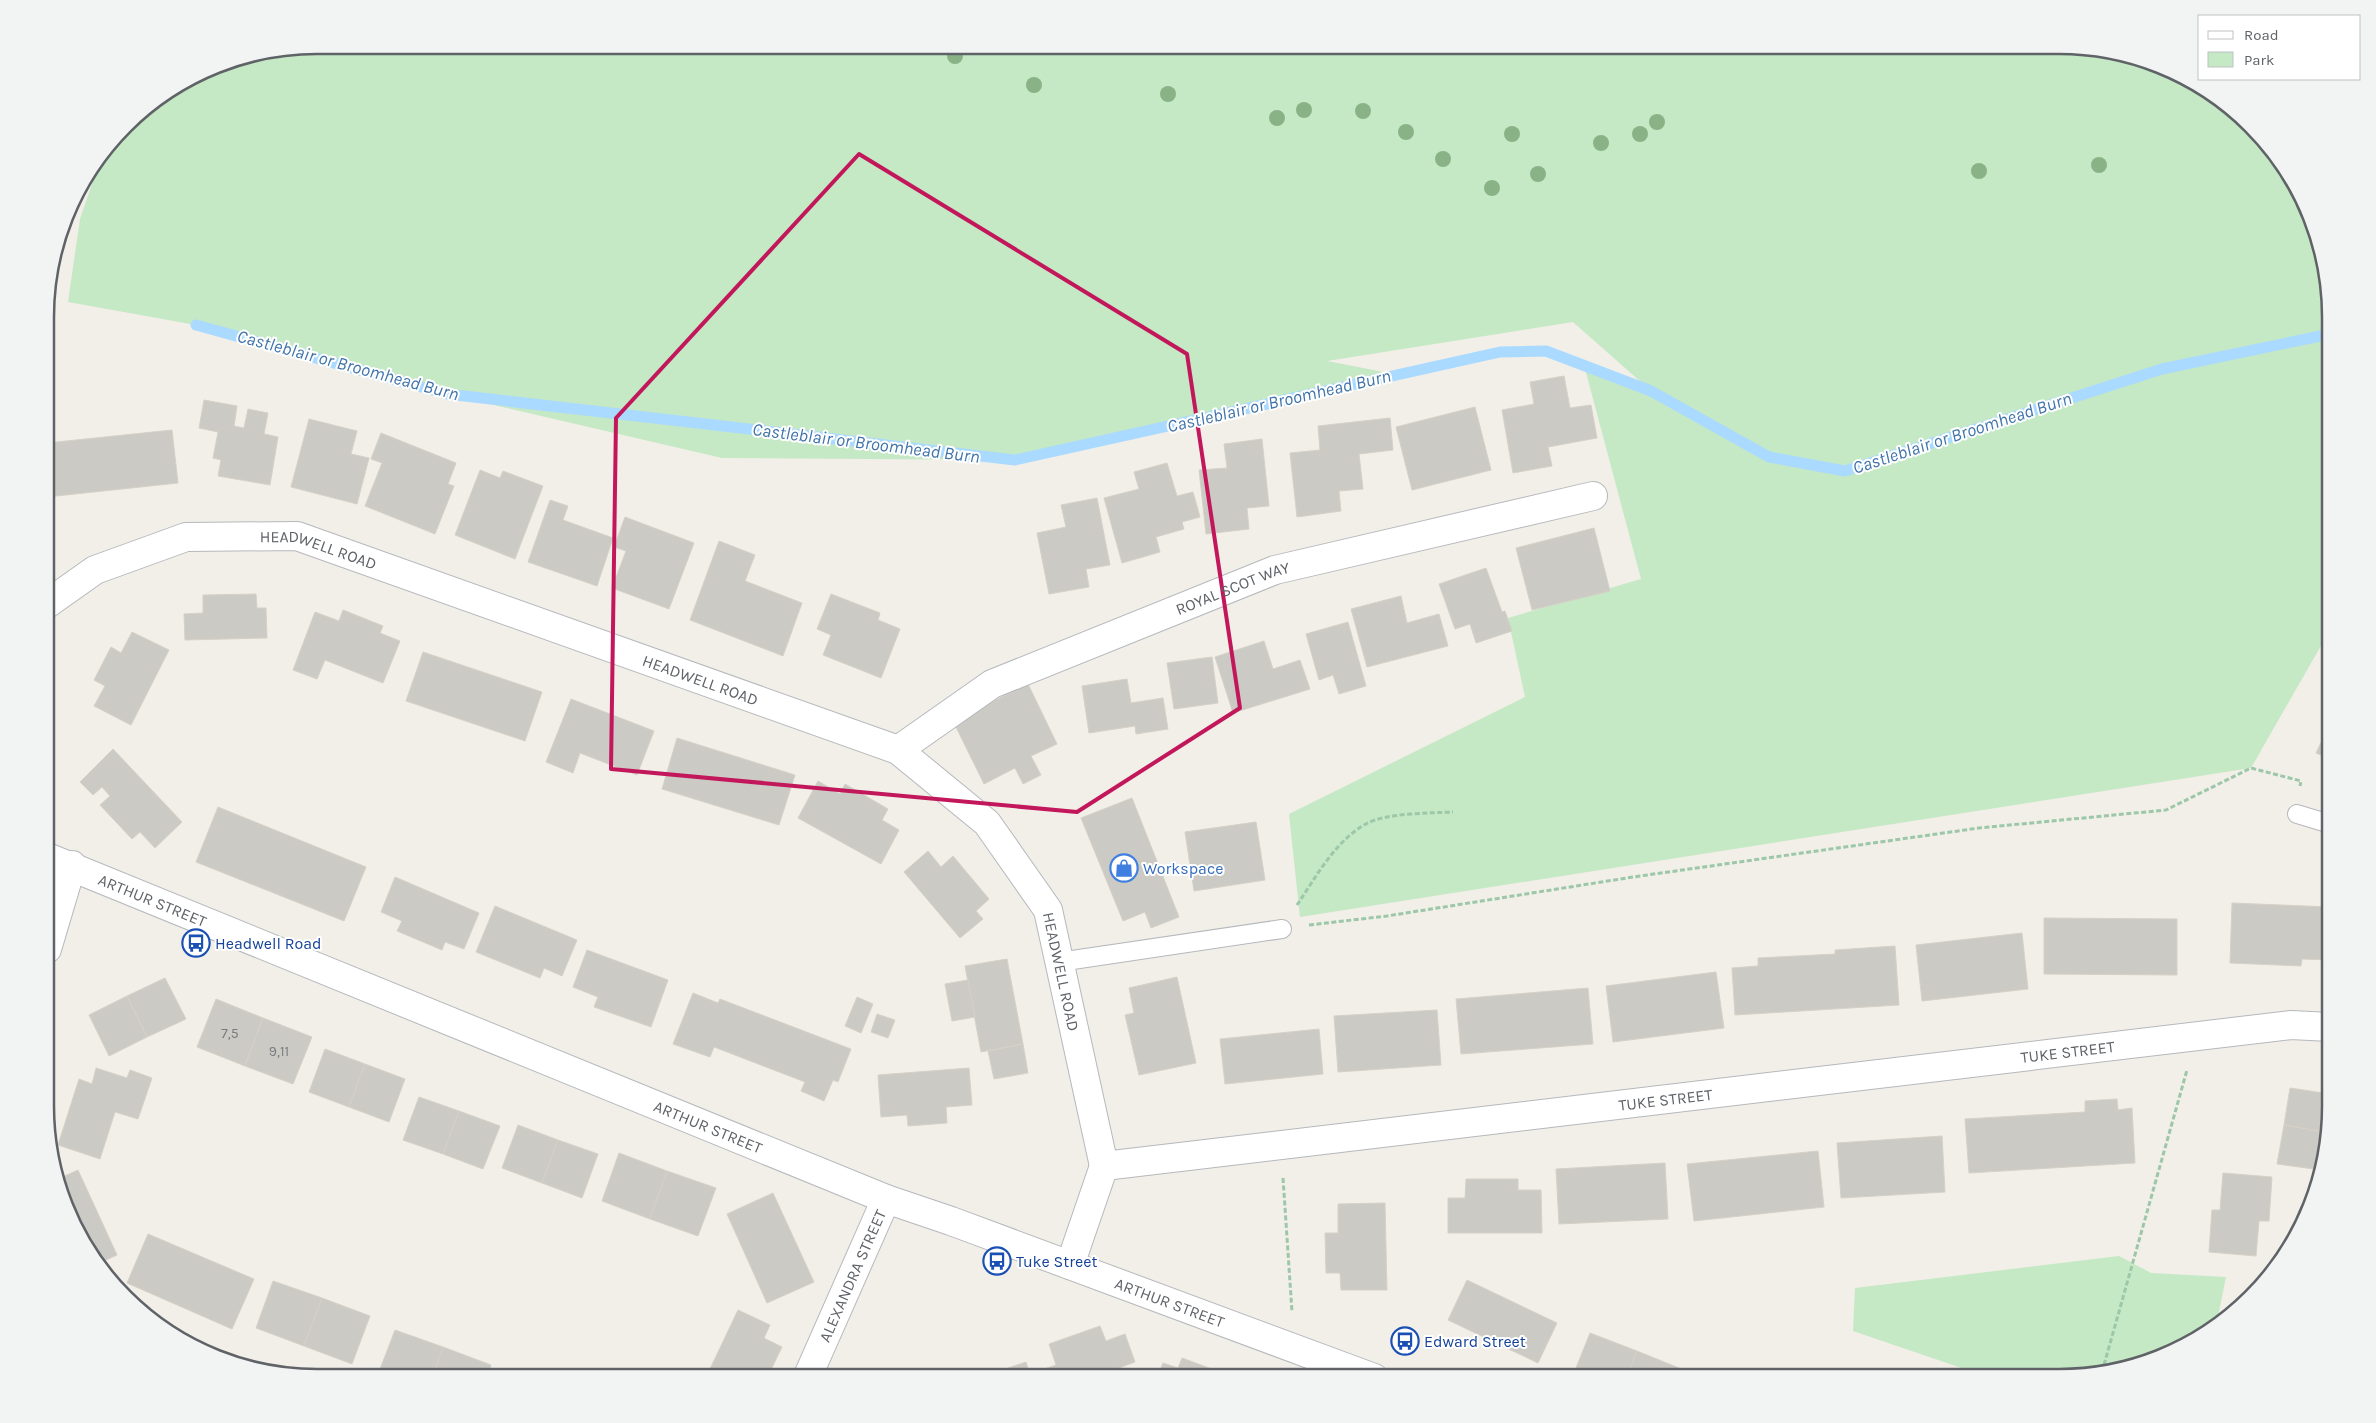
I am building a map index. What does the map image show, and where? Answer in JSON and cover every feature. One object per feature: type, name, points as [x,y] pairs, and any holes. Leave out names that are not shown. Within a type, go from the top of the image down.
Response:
[{"type":"street","name":"ROYAL SCOT WAY","points":[[898,750],[992,684],[1276,570],[1593,496]]},
{"type":"street","name":"HEADWELL ROAD","points":[[54,599],[95,570],[186,537],[297,536],[898,750],[987,823],[1048,910],[1104,1166]]},
{"type":"street","points":[[54,898],[59,861]]},
{"type":"street","name":"ARTHUR STREET","points":[[59,861],[886,1199],[1350,1369]]},
{"type":"street","name":"TUKE STREET","points":[[1104,1166],[2291,1025],[2322,1027]]},
{"type":"street","points":[[1070,1265],[1104,1166]]},
{"type":"street","name":"ALEXANDRA STREET","points":[[811,1369],[886,1199]]},
{"type":"lane","points":[[2297,814],[2322,822]]},
{"type":"lane","points":[[1059,962],[1282,929]]},
{"type":"path","points":[[1282,929],[1387,916],[1691,869],[1979,828],[2166,810],[2251,768],[2301,781]]},
{"type":"path","points":[[1282,929],[1320,870],[1343,842],[1367,823],[1395,816],[1453,812]]},
{"type":"path","points":[[2104,1365],[2197,1036]]},
{"type":"path","points":[[1281,1145],[1295,1348]]},
{"type":"highlighted area","points":[[859,154],[1187,354],[1240,708],[1077,812],[611,769],[616,418]]},
{"type":"green space","points":[[300,54],[2076,54],[2110,59],[2144,68],[2176,81],[2205,98],[2233,119],[2257,143],[2278,171],[2295,200],[2308,232],[2317,266],[2322,300],[2322,644],[2251,768],[1300,917],[1289,814],[1525,697],[1508,618],[1641,579],[1584,365],[1650,390],[1573,322],[1327,361],[1399,375],[1015,460],[722,458],[447,394],[196,325],[68,302],[80,219],[98,171],[119,143],[157,108],[185,89],[216,74],[249,63]]},
{"type":"green space","points":[[2119,1256],[2151,1273],[2226,1277],[2218,1316],[2191,1334],[2144,1355],[2110,1364],[2076,1369],[1965,1369],[1853,1331],[1855,1288]]},
{"type":"building","points":[[1564,376],[1570,408],[1591,405],[1597,438],[1548,447],[1552,466],[1513,473],[1502,410],[1534,404],[1530,382]]},
{"type":"building","points":[[204,400],[237,406],[234,426],[244,428],[248,409],[268,413],[264,434],[278,437],[270,485],[218,476],[221,460],[213,458],[218,432],[199,428]]},
{"type":"building","points":[[1475,407],[1491,470],[1412,490],[1396,427]]},
{"type":"building","points":[[1390,418],[1393,450],[1359,454],[1363,489],[1339,491],[1341,511],[1297,517],[1290,453],[1320,450],[1318,426]]},
{"type":"building","points":[[309,419],[357,431],[351,454],[369,458],[357,504],[291,487]]},
{"type":"building","points":[[172,430],[178,483],[54,496],[54,442]]},
{"type":"building","points":[[381,433],[456,463],[448,484],[454,486],[435,534],[365,506],[382,463],[371,459]]},
{"type":"building","points":[[1262,439],[1269,506],[1247,508],[1249,529],[1206,534],[1199,470],[1227,468],[1224,444]]},
{"type":"building","points":[[1167,463],[1177,496],[1193,492],[1200,517],[1182,522],[1184,529],[1156,537],[1160,552],[1122,563],[1104,498],[1139,489],[1134,472]]},
{"type":"building","points":[[480,470],[500,478],[503,471],[543,486],[515,559],[455,535]]},
{"type":"building","points":[[1097,498],[1110,565],[1086,569],[1089,587],[1049,594],[1037,533],[1066,527],[1061,505]]},
{"type":"building","points":[[550,500],[568,506],[563,520],[613,538],[597,586],[528,562]]},
{"type":"building","points":[[625,517],[694,543],[669,609],[612,588],[626,551],[614,547]]},
{"type":"building","points":[[1594,528],[1610,591],[1532,610],[1516,548]]},
{"type":"building","points":[[719,541],[755,555],[745,581],[802,603],[783,656],[690,620]]},
{"type":"building","points":[[1486,568],[1502,612],[1505,611],[1512,631],[1476,643],[1470,624],[1455,629],[1439,584]]},
{"type":"building","points":[[256,594],[257,608],[266,608],[267,638],[185,640],[184,614],[203,613],[203,595]]},
{"type":"building","points":[[831,594],[880,613],[878,620],[900,629],[881,678],[823,655],[831,635],[817,629]]},
{"type":"building","points":[[1401,596],[1407,623],[1439,614],[1448,646],[1367,667],[1351,609]]},
{"type":"building","points":[[343,610],[383,626],[380,633],[400,641],[383,683],[325,660],[317,679],[293,670],[315,612],[339,621]]},
{"type":"building","points":[[1348,622],[1366,686],[1339,694],[1333,675],[1319,680],[1306,634]]},
{"type":"building","points":[[132,632],[169,650],[131,725],[94,706],[105,686],[94,680],[111,647],[121,653]]},
{"type":"building","points":[[1264,641],[1273,669],[1300,660],[1310,689],[1233,713],[1215,657]]},
{"type":"building","points":[[423,652],[542,692],[525,741],[406,701]]},
{"type":"building","points":[[1212,657],[1218,703],[1174,709],[1167,663]]},
{"type":"building","points":[[1127,679],[1131,703],[1163,698],[1168,729],[1136,734],[1135,726],[1089,733],[1082,686]]},
{"type":"building","points":[[1028,684],[1057,744],[1031,756],[1041,775],[1023,784],[1015,768],[984,784],[953,721]]},
{"type":"building","points":[[571,699],[654,731],[637,775],[580,753],[573,773],[546,762]]},
{"type":"building","points":[[677,738],[795,775],[779,825],[662,789]]},
{"type":"building","points":[[2322,741],[2322,756],[2316,753]]},
{"type":"building","points":[[113,749],[182,822],[155,848],[140,832],[132,839],[100,805],[110,796],[102,787],[93,795],[80,782]]},
{"type":"building","points":[[818,781],[840,794],[845,784],[888,809],[882,820],[899,830],[881,864],[798,818]]},
{"type":"building","points":[[1132,798],[1179,917],[1151,928],[1145,912],[1123,921],[1081,818]]},
{"type":"building","points":[[218,807],[366,867],[344,921],[196,862]]},
{"type":"building","points":[[1256,822],[1265,880],[1194,891],[1185,832]]},
{"type":"building","points":[[928,851],[941,867],[953,856],[989,899],[976,911],[983,919],[960,938],[904,872]]},
{"type":"building","points":[[395,877],[479,913],[464,949],[445,942],[442,950],[397,931],[402,921],[381,912]]},
{"type":"building","points":[[2232,903],[2322,907],[2322,960],[2302,959],[2301,966],[2230,963]]},
{"type":"building","points":[[495,906],[577,940],[562,976],[544,968],[540,978],[476,952]]},
{"type":"building","points":[[2044,918],[2177,919],[2177,975],[2044,974]]},
{"type":"building","points":[[2022,933],[2028,989],[1922,1001],[1916,945]]},
{"type":"building","points":[[1895,946],[1899,1005],[1735,1015],[1732,968],[1758,966],[1758,958],[1835,954],[1835,950]]},
{"type":"building","points":[[587,950],[668,980],[651,1027],[594,1007],[598,997],[573,987]]},
{"type":"building","points":[[1007,959],[1023,1044],[981,1052],[965,966]]},
{"type":"building","points":[[1716,972],[1724,1028],[1613,1042],[1606,986]]},
{"type":"building","points":[[1177,977],[1196,1063],[1139,1075],[1125,1015],[1134,1013],[1129,988]]},
{"type":"building","points":[[165,978],[186,1019],[147,1037],[127,996]]},
{"type":"building","points":[[968,980],[975,1017],[952,1021],[945,984]]},
{"type":"building","points":[[1588,988],[1593,1044],[1461,1054],[1456,999]]},
{"type":"building","points":[[693,993],[718,1003],[720,999],[851,1049],[838,1082],[833,1080],[824,1101],[801,1091],[805,1082],[714,1047],[710,1057],[673,1044]]},
{"type":"building","points":[[127,996],[147,1037],[109,1056],[89,1015]]},
{"type":"building","points":[[857,997],[873,1004],[861,1033],[845,1026]]},
{"type":"building","points":[[216,999],[263,1018],[245,1066],[197,1047]]},
{"type":"building","points":[[1437,1010],[1441,1065],[1338,1072],[1334,1016]]},
{"type":"building","points":[[877,1014],[895,1020],[888,1038],[871,1032]]},
{"type":"building","points":[[263,1018],[312,1037],[293,1084],[245,1066]]},
{"type":"building","points":[[1319,1029],[1323,1074],[1225,1084],[1220,1039]]},
{"type":"building","points":[[1023,1044],[1028,1073],[994,1079],[988,1051]]},
{"type":"building","points":[[325,1049],[365,1064],[349,1107],[309,1092]]},
{"type":"building","points":[[365,1064],[405,1079],[389,1122],[349,1107]]},
{"type":"building","points":[[96,1068],[127,1078],[130,1070],[152,1078],[138,1119],[115,1112],[100,1159],[58,1145],[79,1079],[92,1084]]},
{"type":"building","points":[[969,1068],[972,1105],[946,1107],[947,1123],[908,1126],[907,1115],[881,1117],[878,1075]]},
{"type":"building","points":[[2290,1088],[2322,1093],[2321,1132],[2284,1125]]},
{"type":"building","points":[[419,1097],[459,1111],[443,1154],[403,1140]]},
{"type":"building","points":[[2117,1099],[2118,1110],[2132,1108],[2135,1163],[1969,1173],[1965,1119],[2085,1112],[2085,1101]]},
{"type":"building","points":[[459,1111],[500,1126],[483,1169],[443,1154]]},
{"type":"building","points":[[518,1125],[558,1140],[542,1183],[502,1168]]},
{"type":"building","points":[[2284,1125],[2321,1132],[2314,1169],[2277,1164]]},
{"type":"building","points":[[1942,1136],[1945,1192],[1841,1198],[1837,1143]]},
{"type":"building","points":[[558,1140],[598,1154],[582,1198],[542,1183]]},
{"type":"building","points":[[1818,1151],[1824,1207],[1694,1221],[1687,1164]]},
{"type":"building","points":[[619,1153],[667,1171],[650,1219],[602,1201]]},
{"type":"building","points":[[1665,1163],[1668,1219],[1559,1224],[1556,1169]]},
{"type":"building","points":[[78,1170],[117,1255],[104,1261],[98,1252],[81,1223],[64,1176]]},
{"type":"building","points":[[667,1171],[716,1188],[698,1236],[650,1219]]},
{"type":"building","points":[[2223,1173],[2272,1177],[2269,1221],[2259,1221],[2256,1256],[2209,1252],[2212,1210],[2220,1210]]},
{"type":"building","points":[[1466,1179],[1518,1179],[1518,1190],[1541,1190],[1542,1233],[1448,1233],[1448,1198],[1465,1198]]},
{"type":"building","points":[[773,1193],[814,1282],[767,1303],[727,1214]]},
{"type":"building","points":[[1385,1203],[1387,1290],[1341,1290],[1340,1273],[1326,1273],[1325,1233],[1338,1233],[1338,1204]]},
{"type":"building","points":[[148,1234],[254,1279],[232,1329],[127,1283]]},
{"type":"building","points":[[1467,1280],[1557,1323],[1538,1363],[1448,1320]]},
{"type":"building","points":[[273,1281],[322,1298],[304,1346],[256,1328]]},
{"type":"building","points":[[322,1298],[370,1316],[352,1364],[304,1346]]},
{"type":"building","points":[[738,1310],[770,1325],[764,1338],[782,1347],[771,1369],[710,1369]]},
{"type":"building","points":[[1100,1326],[1106,1341],[1125,1334],[1135,1362],[1116,1369],[1047,1369],[1056,1365],[1049,1344]]},
{"type":"building","points":[[395,1330],[443,1347],[435,1369],[380,1369]]},
{"type":"building","points":[[1590,1333],[1637,1351],[1630,1369],[1576,1369]]},
{"type":"building","points":[[443,1347],[491,1365],[490,1369],[435,1369]]},
{"type":"building","points":[[1637,1351],[1682,1369],[1630,1369]]},
{"type":"building","points":[[1182,1358],[1212,1369],[1161,1369],[1163,1363],[1178,1368]]},
{"type":"building","points":[[1026,1362],[1028,1369],[1005,1369]]},
{"type":"waterway","name":"Castleblair or Broomhead Burn","points":[[196,325],[447,394],[1015,460],[1500,352],[1546,351],[1651,391],[1769,457],[1845,471],[2162,369],[2322,336]]},
{"type":"place","name":"Workspace","points":[[1124,868]]},
{"type":"place","name":"Headwell Road","points":[[196,943]]},
{"type":"place","name":"Tuke Street","points":[[997,1261]]},
{"type":"place","name":"Edward Street","points":[[1405,1341]]}]
